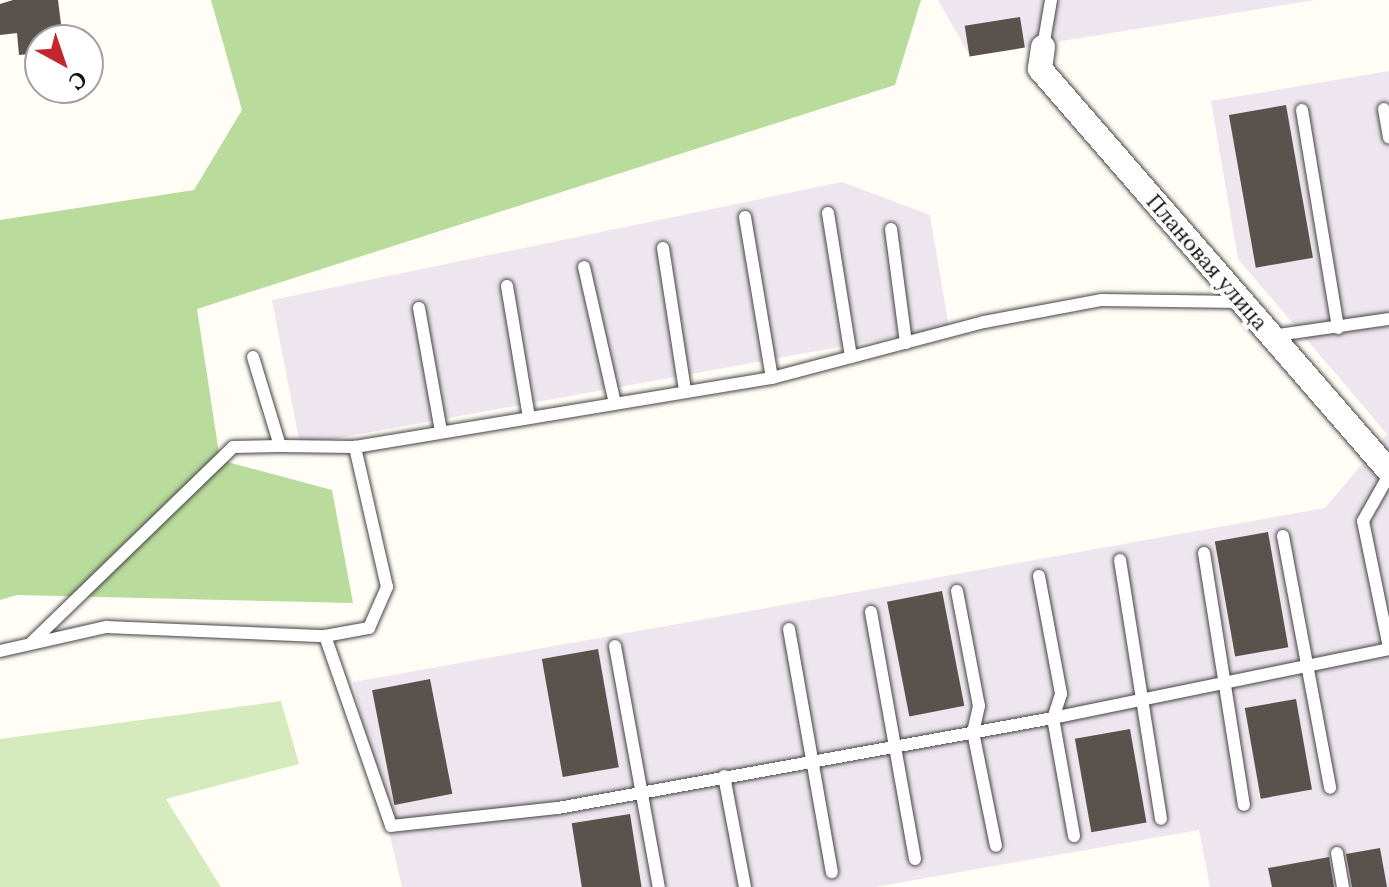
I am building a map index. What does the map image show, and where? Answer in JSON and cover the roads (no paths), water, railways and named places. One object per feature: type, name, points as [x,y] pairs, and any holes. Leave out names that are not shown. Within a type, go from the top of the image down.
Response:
[{"type":"street","name":"Плановая улица","points":[[1043,47],[1040,69],[1389,473]]},
{"type":"lane","points":[[1043,47],[1051,0]]},
{"type":"lane","points":[[1384,109],[1389,138]]},
{"type":"lane","points":[[1302,110],[1338,328]]},
{"type":"lane","points":[[828,213],[851,357]]},
{"type":"lane","points":[[745,217],[772,378]]},
{"type":"lane","points":[[891,229],[906,343]]},
{"type":"lane","points":[[663,248],[685,390]]},
{"type":"lane","points":[[584,267],[615,403]]},
{"type":"lane","points":[[507,286],[529,417]]},
{"type":"lane","points":[[30,644],[233,447],[355,447],[772,378],[906,343],[1102,300],[1243,302]]},
{"type":"lane","points":[[419,308],[441,432]]},
{"type":"lane","points":[[1271,336],[1389,319]]},
{"type":"lane","points":[[253,357],[280,446]]},
{"type":"lane","points":[[0,651],[106,627],[325,636],[369,628],[387,587],[355,447]]},
{"type":"lane","points":[[325,636],[391,826],[558,808],[895,744],[1053,718],[1389,648],[1363,521],[1389,473]]},
{"type":"lane","points":[[1283,536],[1330,788]]},
{"type":"lane","points":[[1204,553],[1244,805]]},
{"type":"lane","points":[[1120,560],[1161,819]]},
{"type":"lane","points":[[1039,576],[1061,694],[1053,718],[1074,836]]},
{"type":"lane","points":[[957,591],[979,706],[973,732],[996,846]]},
{"type":"lane","points":[[871,612],[915,859]]},
{"type":"lane","points":[[789,629],[810,762],[832,872]]},
{"type":"lane","points":[[615,646],[659,887]]},
{"type":"lane","points":[[724,776],[745,887]]},
{"type":"lane","points":[[1337,853],[1343,887]]}]
